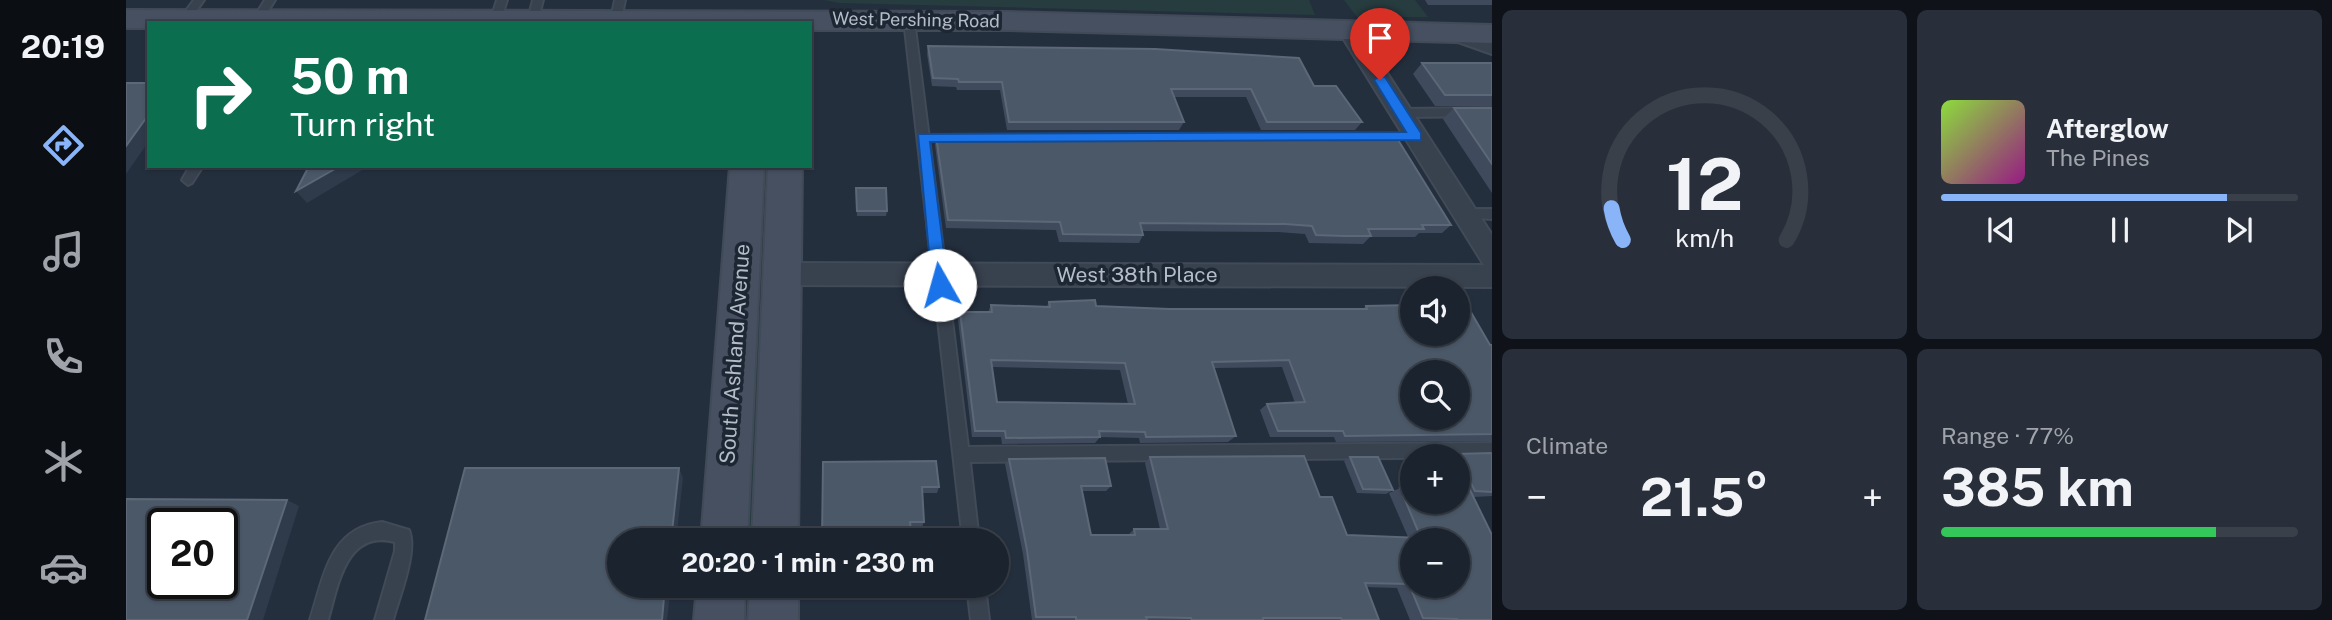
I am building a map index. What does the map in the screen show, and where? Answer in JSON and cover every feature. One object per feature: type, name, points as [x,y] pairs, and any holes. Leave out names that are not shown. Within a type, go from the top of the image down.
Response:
[{"type":"main road","name":"West Pershing Road","points":[[127,20],[192,10],[264,10],[292,21],[499,10],[618,10],[1492,34]]},
{"type":"main road","name":"South Ashland Avenue","points":[[725,528],[747,168]]},
{"type":"main road","name":"South Ashland Avenue","points":[[775,528],[785,168]]},
{"type":"main road","points":[[719,620],[720,598]]},
{"type":"main road","points":[[773,620],[774,598]]},
{"type":"street","points":[[1349,30],[1401,113],[1409,137],[1465,214],[1492,257]]},
{"type":"street","name":"West Pershing Road","points":[[1454,33],[1492,47]]},
{"type":"street","name":"West 38th Place","points":[[782,274],[1492,276]]},
{"type":"lane","points":[[909,20],[930,137],[939,275],[969,528]]},
{"type":"lane","points":[[1401,113],[1492,112]]},
{"type":"lane","points":[[188,180],[196,168]]},
{"type":"lane","points":[[1465,214],[1492,214]]},
{"type":"lane","points":[[960,455],[1492,450]]},
{"type":"lane","points":[[318,620],[341,552],[365,532],[391,530],[403,536],[403,551],[384,620]]},
{"type":"lane","points":[[977,598],[980,620]]},
{"type":"green space","points":[[824,0],[1309,0],[1315,15],[840,3]]},
{"type":"green space","points":[[1344,0],[1415,0],[1428,17],[1357,17]]},
{"type":"green space","points":[[756,310],[763,310],[757,528],[745,528]]},
{"type":"building","points":[[928,46],[1155,49],[1299,58],[1314,86],[1336,86],[1362,122],[1267,122],[1251,89],[1171,89],[1184,122],[1009,122],[1002,82],[959,82],[958,79],[933,78]]},
{"type":"building","points":[[1422,63],[1492,63],[1492,95],[1445,95]]},
{"type":"building","points":[[126,83],[147,83],[147,117],[126,146]]},
{"type":"building","points":[[1454,108],[1492,108],[1492,164]]},
{"type":"building","points":[[1395,135],[1451,225],[1422,225],[1424,229],[1368,229],[1371,236],[1344,236],[1316,235],[1312,226],[1285,224],[1140,223],[1143,235],[1063,234],[1060,222],[948,220],[936,136]]},
{"type":"building","points":[[308,168],[336,168],[296,191]]},
{"type":"building","points":[[856,188],[886,188],[887,211],[857,211]]},
{"type":"building","points":[[1095,300],[1096,306],[1169,309],[1367,309],[1366,306],[1400,305],[1400,346],[1470,346],[1470,311],[1492,345],[1492,434],[1345,436],[1343,431],[1278,431],[1267,404],[1305,402],[1289,360],[1212,362],[1236,436],[1146,437],[1145,432],[1099,431],[1100,437],[1006,438],[1005,431],[975,431],[960,312],[992,312],[991,305],[1050,307],[1049,302]],"holes":[[[991,360],[1125,363],[1135,404],[997,402]]]},
{"type":"building","points":[[1492,453],[1492,492],[1475,491],[1470,481],[1470,454]]},
{"type":"building","points":[[1304,456],[1320,497],[1332,497],[1347,535],[1400,537],[1400,584],[1365,583],[1379,620],[1192,620],[1146,617],[1147,620],[1076,620],[1076,617],[1036,617],[1027,550],[1009,459],[1105,458],[1111,486],[1081,486],[1091,535],[1135,535],[1134,529],[1168,529],[1150,457]]},
{"type":"building","points":[[1350,457],[1378,457],[1393,490],[1363,489]]},
{"type":"building","points":[[936,461],[939,487],[922,487],[924,522],[910,522],[911,528],[822,528],[823,462]]},
{"type":"building","points":[[465,468],[679,468],[672,528],[607,528],[607,598],[664,598],[662,620],[425,620]]},
{"type":"building","points":[[1470,490],[1492,535],[1492,620],[1423,618],[1415,598],[1470,598],[1470,528],[1417,528],[1411,514],[1470,514]]},
{"type":"building","points":[[126,499],[287,500],[247,620],[126,620]]},
{"type":"route","points":[[940,285],[923,137],[1416,137],[1380,80]]}]
